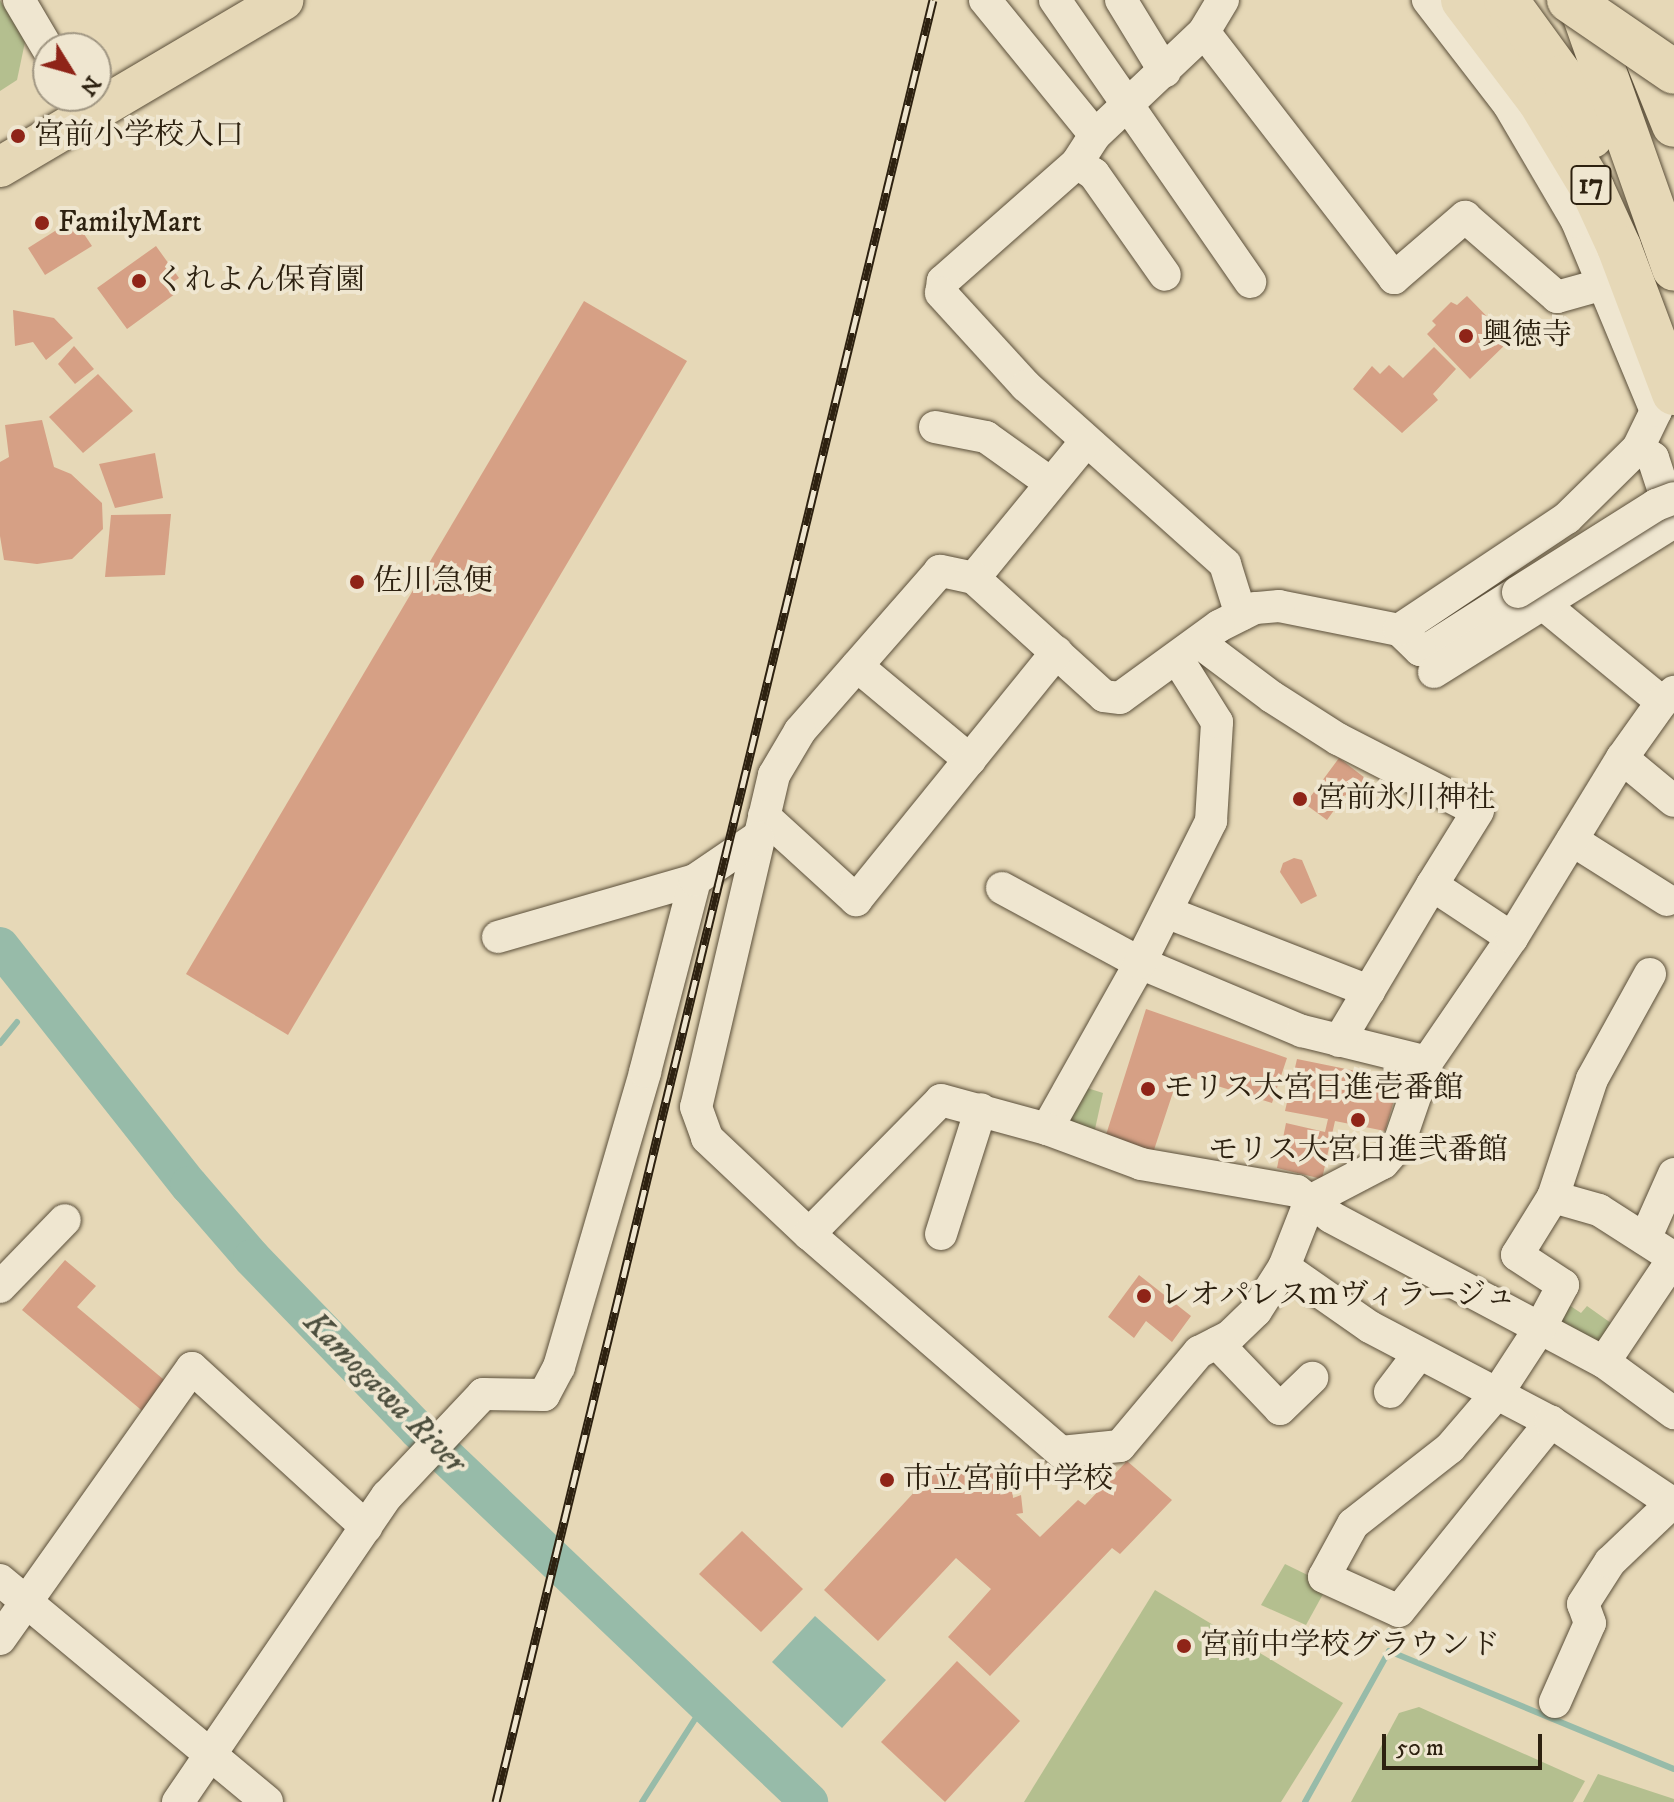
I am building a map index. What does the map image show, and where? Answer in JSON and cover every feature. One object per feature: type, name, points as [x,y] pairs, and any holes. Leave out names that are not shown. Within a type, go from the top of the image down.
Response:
[{"type":"highway","name":"17","points":[[1463,0],[1530,87],[1573,153],[1619,247],[1665,384]]},
{"type":"highway","points":[[1506,0],[1562,77],[1616,188],[1644,262],[1665,384]]},
{"type":"highway","points":[[1569,0],[1674,72]]},
{"type":"highway","points":[[1579,0],[1674,269]]},
{"type":"highway","points":[[1600,0],[1674,47]]},
{"type":"highway","points":[[1619,0],[1637,33],[1674,125]]},
{"type":"highway","points":[[1664,0],[1674,31]]},
{"type":"main road","points":[[112,89],[284,0]]},
{"type":"main road","points":[[0,167],[72,112]]},
{"type":"street","points":[[19,0],[38,32]]},
{"type":"street","points":[[985,0],[1095,135]]},
{"type":"street","points":[[1055,0],[1250,282]]},
{"type":"street","points":[[1121,0],[1165,72]]},
{"type":"street","points":[[1223,0],[1204,32],[1095,135],[1077,163],[943,281],[941,293],[1026,386],[1225,564],[1241,615]]},
{"type":"street","points":[[1399,630],[1567,518],[1638,448],[1665,384],[1604,284],[1577,221],[1542,157],[1475,57],[1428,0]]},
{"type":"street","points":[[1204,32],[1394,278],[1465,217],[1557,297],[1604,284]]},
{"type":"street","points":[[1077,163],[1094,174],[1165,275]]},
{"type":"street","points":[[935,427],[986,437],[1049,482]]},
{"type":"street","points":[[974,578],[1049,482],[1086,441]]},
{"type":"street","points":[[1530,598],[1668,697],[1622,758],[1512,938],[1427,1062],[1398,1146],[1383,1163],[1310,1201],[1284,1267],[1256,1311],[1229,1337],[1199,1352],[1120,1446],[1061,1452],[809,1234],[707,1138],[696,1107],[774,775],[800,731],[940,571],[974,578],[1104,696],[1120,698],[1219,626],[1255,608],[1279,606],[1399,630],[1420,650],[1427,650],[1674,522],[1653,458],[1638,448]]},
{"type":"street","points":[[1434,672],[1656,505],[1674,498]]},
{"type":"street","points":[[1188,650],[1272,697],[1338,739],[1478,811],[1339,1041]]},
{"type":"street","points":[[1047,1129],[1140,963],[1211,821],[1217,722],[1188,650]]},
{"type":"street","points":[[761,826],[856,900],[1057,652]]},
{"type":"street","points":[[857,666],[970,760]]},
{"type":"street","points":[[1622,758],[1674,801]]},
{"type":"street","points":[[498,937],[695,880],[761,826]]},
{"type":"street","points":[[1572,840],[1667,900]]},
{"type":"street","points":[[178,1802],[366,1527],[405,1478],[483,1394],[544,1395],[559,1367],[695,880]]},
{"type":"street","points":[[1432,885],[1512,938]]},
{"type":"street","points":[[1002,888],[1140,963],[1302,1031],[1427,1062]]},
{"type":"street","points":[[1166,912],[1369,991]]},
{"type":"street","points":[[1551,1422],[1399,1611],[1324,1577],[1353,1524],[1450,1448],[1499,1391],[1540,1328],[1563,1285],[1517,1255],[1553,1197],[1592,1079],[1650,974]]},
{"type":"street","points":[[809,1234],[941,1100],[1047,1129],[1141,1164],[1297,1191],[1331,1217],[1604,1362],[1674,1413]]},
{"type":"street","points":[[941,1234],[981,1109]]},
{"type":"street","points":[[1645,1239],[1674,1174]]},
{"type":"street","points":[[1553,1197],[1599,1210],[1674,1258],[1604,1362]]},
{"type":"street","points":[[0,1287],[65,1220]]},
{"type":"street","points":[[1284,1267],[1370,1327],[1419,1354],[1499,1391],[1673,1502],[1610,1562],[1583,1604],[1590,1623],[1555,1702]]},
{"type":"street","points":[[1217,1343],[1280,1409],[1312,1378]]},
{"type":"street","points":[[1390,1392],[1419,1354]]},
{"type":"street","points":[[0,1639],[192,1368],[366,1527]]},
{"type":"street","points":[[0,1580],[267,1802]]},
{"type":"shaded area","points":[[0,0],[25,42],[17,80],[0,91]]},
{"type":"shaded area","points":[[1081,1086],[1103,1093],[1093,1138],[1057,1124]]},
{"type":"shaded area","points":[[1560,1299],[1581,1313],[1587,1306],[1618,1328],[1600,1356],[1545,1324]]},
{"type":"shaded area","points":[[1285,1564],[1328,1585],[1306,1625],[1261,1605]]},
{"type":"shaded area","name":"宮前中学校グラウンド","points":[[1155,1590],[1343,1703],[1281,1802],[1024,1802]]},
{"type":"shaded area","points":[[815,1616],[886,1680],[842,1728],[772,1662]]},
{"type":"shaded area","points":[[1419,1707],[1585,1781],[1573,1802],[1351,1802],[1399,1713]]},
{"type":"shaded area","points":[[1598,1774],[1674,1799],[1674,1802],[1583,1802]]},
{"type":"building","points":[[74,219],[92,246],[45,275],[28,248]]},
{"type":"building","points":[[156,246],[179,278],[173,282],[179,291],[127,329],[97,288]]},
{"type":"building","points":[[1467,296],[1510,340],[1470,379],[1427,334],[1436,325],[1432,321],[1451,302],[1457,305]]},
{"type":"building","points":[[584,301],[687,361],[288,1035],[186,974]]},
{"type":"building","points":[[13,310],[54,318],[73,338],[46,360],[33,342],[15,346]]},
{"type":"building","points":[[74,346],[94,369],[75,384],[58,364]]},
{"type":"building","points":[[1434,347],[1456,369],[1433,394],[1438,400],[1402,433],[1353,389],[1372,366],[1380,374],[1389,365],[1403,378]]},
{"type":"building","points":[[98,374],[133,411],[83,453],[49,417]]},
{"type":"building","points":[[42,420],[54,467],[71,474],[102,503],[103,529],[72,559],[37,564],[4,560],[0,536],[0,462],[9,457],[5,425]]},
{"type":"building","points":[[155,453],[163,498],[115,508],[99,464]]},
{"type":"building","points":[[171,514],[165,575],[105,577],[111,515]]},
{"type":"building","points":[[1339,758],[1369,781],[1354,801],[1345,795],[1327,820],[1305,804]]},
{"type":"building","points":[[1294,858],[1302,860],[1317,896],[1301,904],[1280,872],[1283,863]]},
{"type":"building","name":"モリス大宮日進壱番館","points":[[1146,1009],[1287,1058],[1272,1103],[1179,1074],[1152,1156],[1105,1138]]},
{"type":"building","name":"モリス大宮日進弐番館","points":[[1297,1059],[1400,1080],[1385,1131],[1335,1121],[1322,1179],[1277,1168],[1286,1123],[1325,1132],[1328,1119],[1285,1111]]},
{"type":"building","points":[[65,1260],[96,1286],[77,1307],[169,1384],[146,1414],[22,1310]]},
{"type":"building","name":"レオパレスｍヴィラージュ","points":[[1139,1275],[1191,1316],[1172,1342],[1146,1321],[1134,1338],[1108,1317]]},
{"type":"building","points":[[1127,1461],[1172,1500],[1120,1554],[1112,1548],[990,1676],[948,1637],[991,1589],[956,1558],[878,1641],[824,1590],[930,1475],[1011,1468],[1013,1498],[1021,1495],[1023,1513],[1016,1514],[1040,1537],[1078,1500],[1085,1505]]},
{"type":"building","points":[[742,1531],[803,1589],[761,1632],[699,1574]]},
{"type":"building","points":[[957,1661],[1020,1721],[945,1802],[881,1742]]},
{"type":"waterway","name":"Kamogawa River","points":[[0,946],[189,1185],[252,1258],[418,1430],[809,1802]]},
{"type":"waterway","points":[[0,1043],[17,1022]]},
{"type":"waterway","points":[[1305,1802],[1389,1651],[1674,1769]]},
{"type":"waterway","points":[[642,1802],[706,1702]]},
{"type":"railway","points":[[496,1802],[933,0]]},
{"type":"place","name":"宮前小学校入口","points":[[18,136]]},
{"type":"place","name":"FamilyMart","points":[[42,223]]},
{"type":"place","name":"くれよん保育園","points":[[139,281]]},
{"type":"place","name":"興徳寺","points":[[1466,336]]},
{"type":"place","name":"佐川急便","points":[[357,582]]},
{"type":"place","name":"宮前氷川神社","points":[[1300,799]]},
{"type":"place","name":"モリス大宮日進壱番館","points":[[1148,1089]]},
{"type":"place","name":"モリス大宮日進弐番館","points":[[1358,1120]]},
{"type":"place","name":"レオパレスｍヴィラージュ","points":[[1144,1296]]},
{"type":"place","name":"市立宮前中学校","points":[[887,1480]]},
{"type":"place","name":"宮前中学校グラウンド","points":[[1184,1646]]}]
